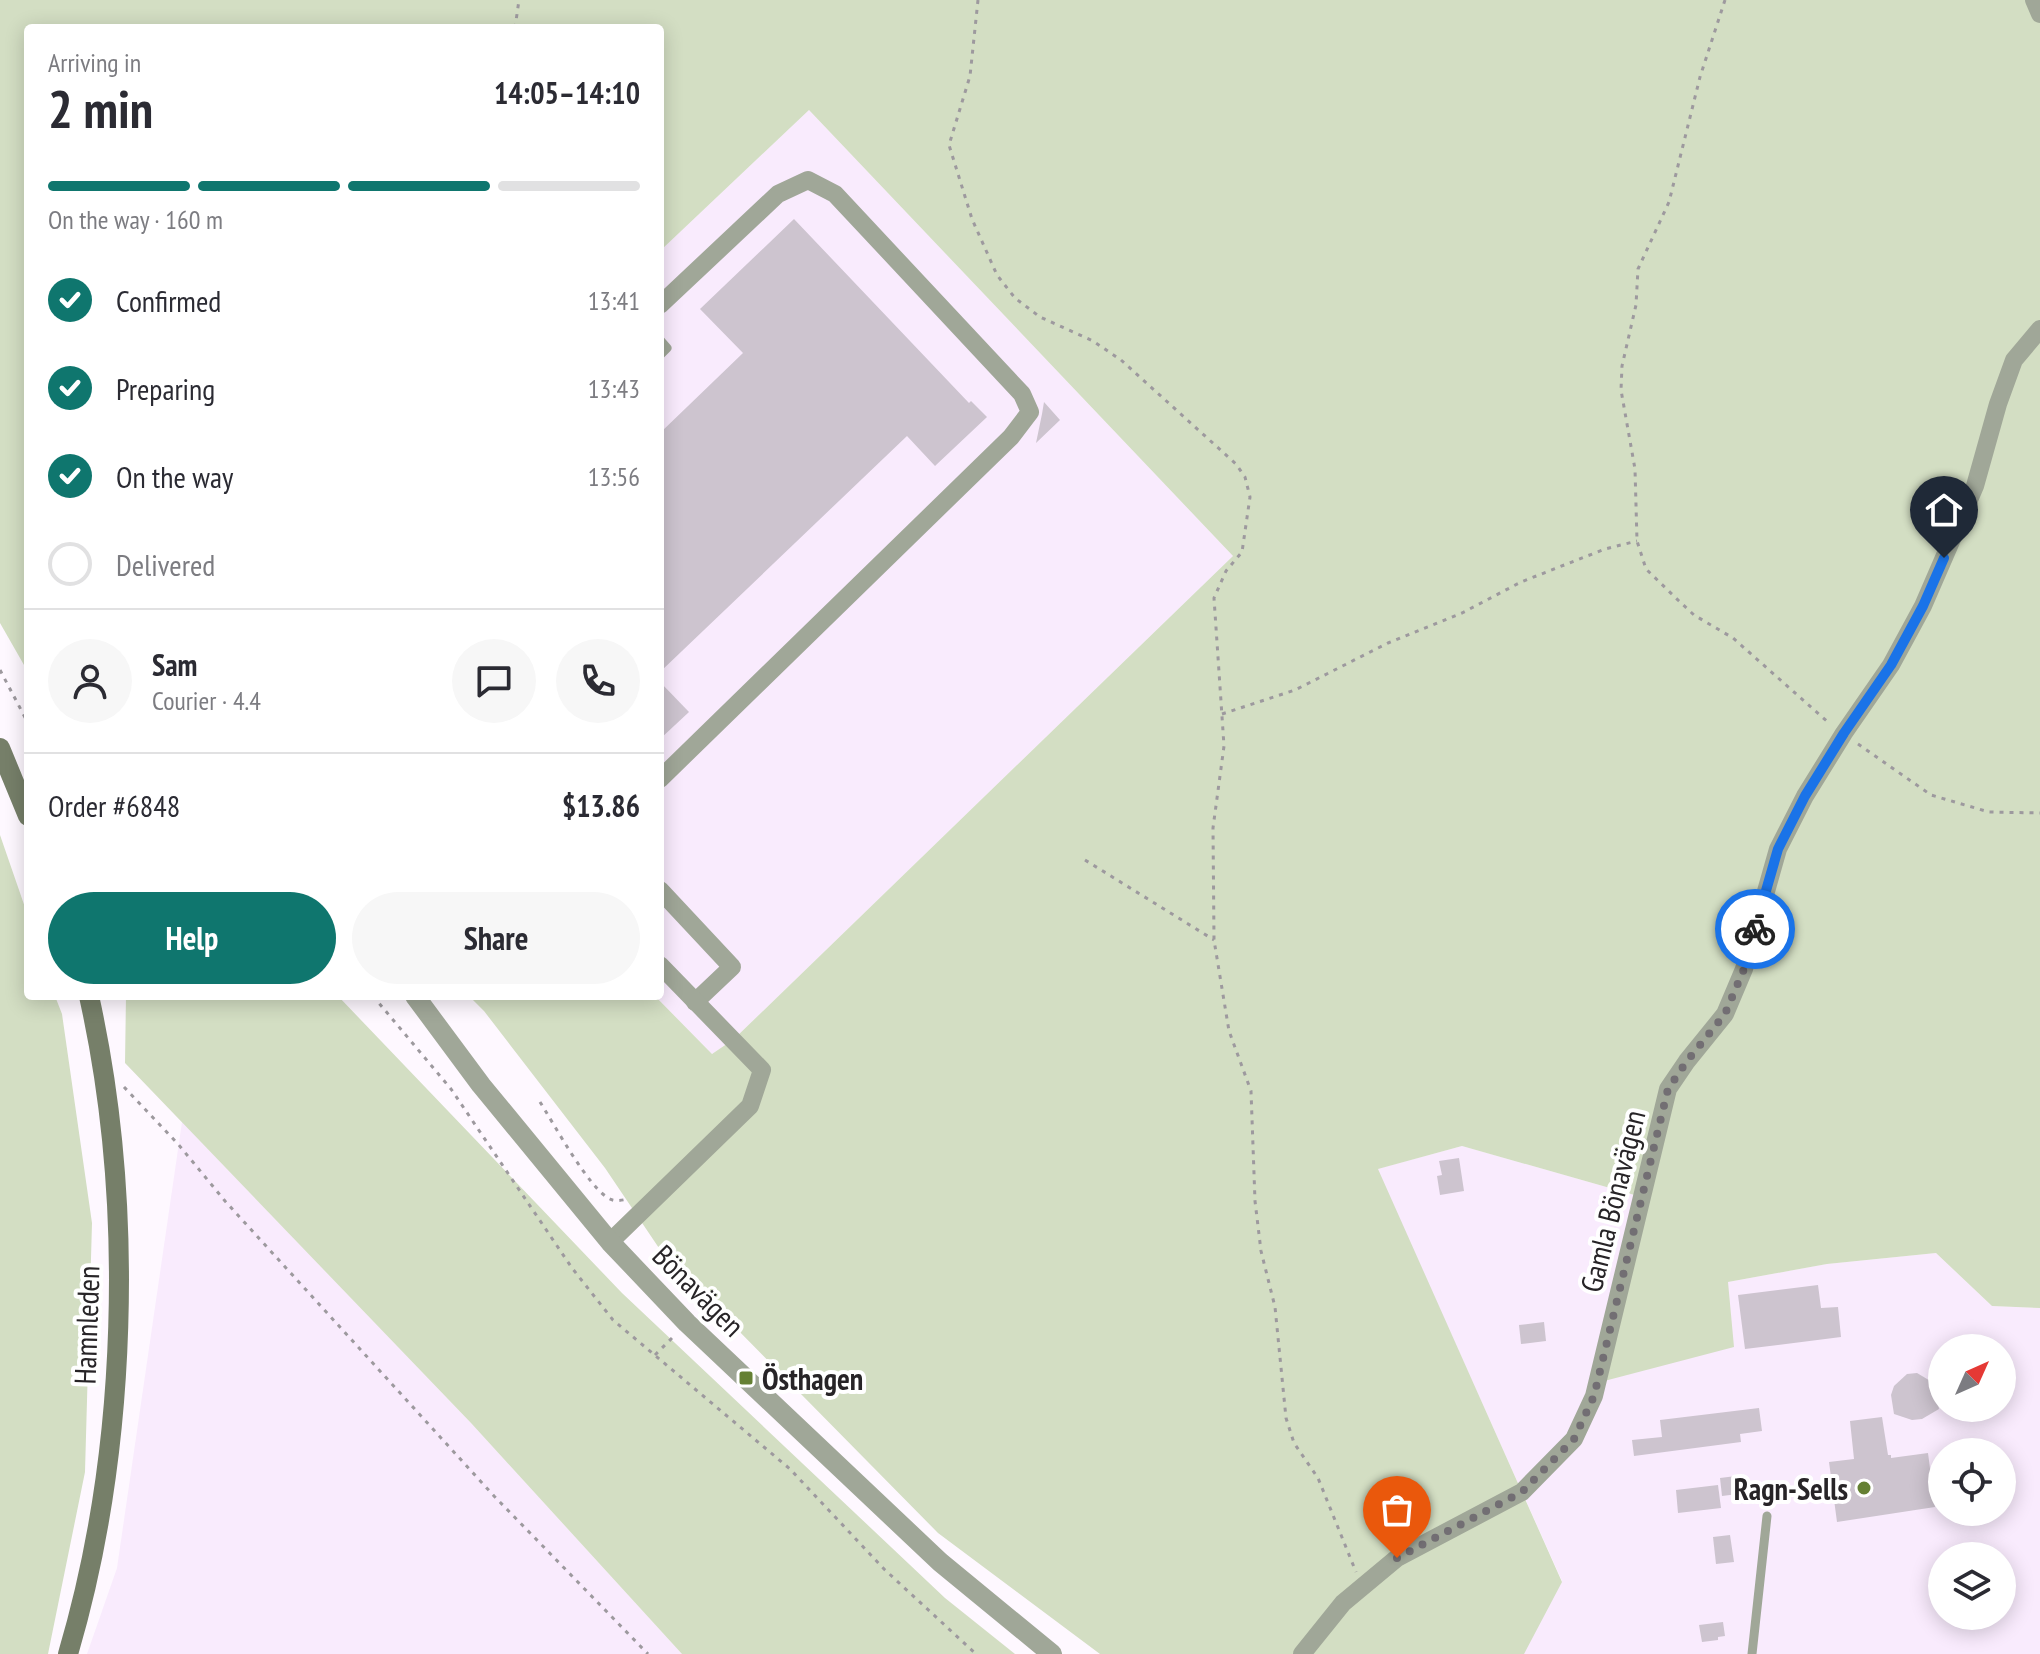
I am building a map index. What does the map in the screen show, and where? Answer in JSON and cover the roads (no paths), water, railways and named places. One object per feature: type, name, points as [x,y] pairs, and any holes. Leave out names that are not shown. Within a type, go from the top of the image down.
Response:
[{"type":"main road","points":[[0,748],[24,806]]},
{"type":"main road","name":"Hamnleden","points":[[68,1654],[85,1596],[105,1488],[116,1371],[119,1214],[102,1064],[90,1000]]},
{"type":"street","points":[[2034,0],[2040,14]]},
{"type":"street","points":[[664,301],[778,194],[808,180],[835,194],[1022,394],[1030,412],[1011,437],[664,775]]},
{"type":"street","name":"Gamla Bönavägen","points":[[1302,1654],[1343,1603],[1397,1558],[1522,1492],[1574,1439],[1594,1396],[1668,1089],[1725,1014],[1744,969],[1778,849],[1805,796],[1891,665],[1923,606],[1975,486],[2014,360],[2040,329]]},
{"type":"street","points":[[664,894],[732,967],[695,1002]]},
{"type":"street","points":[[610,1242],[750,1106],[762,1070],[664,969]]},
{"type":"street","name":"Bönavägen","points":[[418,1000],[481,1085],[610,1242],[687,1323],[940,1562],[1052,1654]]},
{"type":"lane","points":[[1752,1654],[1767,1516]]},
{"type":"place","name":"Östhagen","points":[[746,1378]]},
{"type":"place","name":"Ragn-Sells","points":[[1864,1488]]}]
